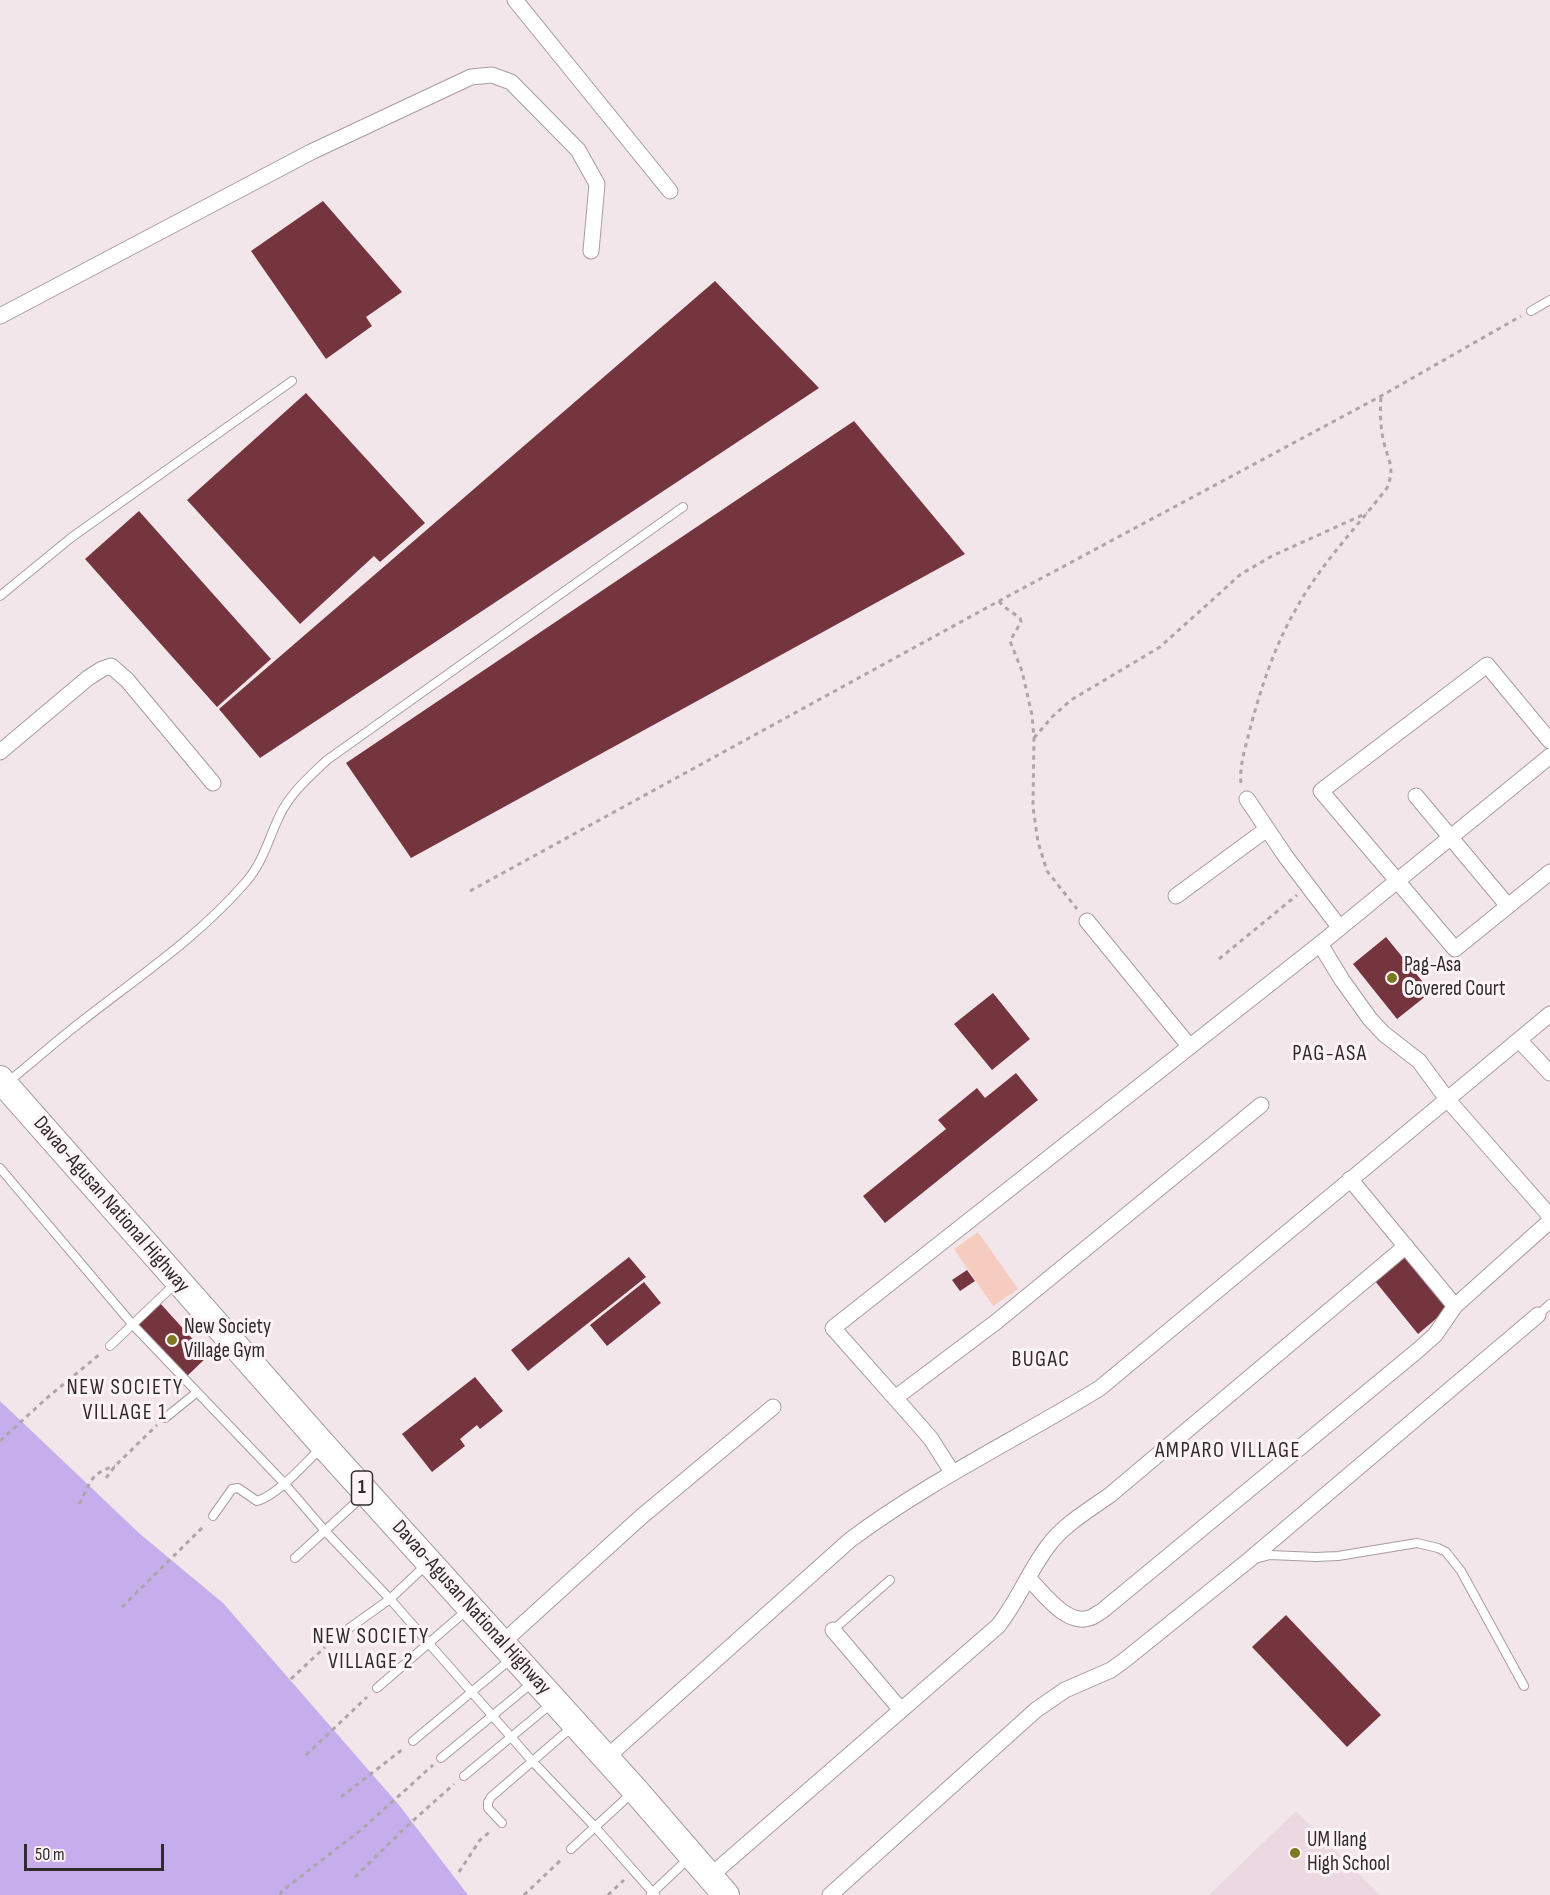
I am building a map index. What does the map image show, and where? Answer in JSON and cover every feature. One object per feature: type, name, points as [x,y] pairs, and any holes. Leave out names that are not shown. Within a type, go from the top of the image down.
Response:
[{"type":"highway","name":"Davao-Agusan National Highway","points":[[2,1084],[324,1446],[635,1790],[717,1886]]},
{"type":"street","points":[[515,0],[670,191]]},
{"type":"street","points":[[0,316],[310,152],[471,77],[492,75],[511,82],[578,150],[597,184],[591,251]]},
{"type":"street","points":[[1550,741],[1487,665],[1321,791],[1455,949],[1550,872]]},
{"type":"street","points":[[0,752],[88,678],[111,666],[127,680],[213,783]]},
{"type":"street","points":[[952,1472],[931,1439],[833,1328],[1320,944],[1550,756]]},
{"type":"street","points":[[1416,796],[1508,906]]},
{"type":"street","points":[[1247,799],[1307,886],[1340,928]]},
{"type":"street","points":[[1176,896],[1267,829]]},
{"type":"street","points":[[1087,921],[1190,1047]]},
{"type":"street","points":[[1320,944],[1370,1019],[1384,1034],[1419,1061],[1447,1099],[1550,1216]]},
{"type":"street","points":[[606,1758],[850,1540],[886,1513],[952,1472],[1100,1388],[1550,1014]]},
{"type":"street","points":[[1519,1040],[1550,1073]]},
{"type":"street","points":[[895,1398],[996,1322],[1261,1105]]},
{"type":"street","points":[[1350,1179],[1455,1306]]},
{"type":"street","points":[[1028,1578],[1070,1617],[1080,1620],[1090,1618],[1102,1611],[1390,1375],[1435,1335],[1455,1306],[1550,1221]]},
{"type":"street","points":[[717,1886],[901,1710],[998,1626],[1011,1610],[1050,1543],[1066,1528],[1110,1495],[1406,1246]]},
{"type":"street","points":[[830,1895],[1036,1710],[1065,1690],[1111,1670],[1249,1560],[1544,1309]]},
{"type":"street","points":[[509,1650],[641,1517],[773,1407]]},
{"type":"street","points":[[833,1629],[901,1710]]},
{"type":"lane","points":[[1531,311],[1550,300]]},
{"type":"lane","points":[[0,596],[72,537],[292,381]]},
{"type":"lane","points":[[2,1084],[159,963],[223,907],[247,882],[266,852],[278,818],[296,788],[327,760],[683,507]]},
{"type":"lane","points":[[0,1168],[133,1325],[284,1483],[653,1894],[692,1856]]},
{"type":"lane","points":[[110,1346],[178,1281]]},
{"type":"lane","points":[[165,1418],[196,1393]]},
{"type":"lane","points":[[213,1516],[227,1494],[235,1488],[257,1501],[268,1496],[324,1446]]},
{"type":"lane","points":[[296,1558],[367,1493]]},
{"type":"lane","points":[[1249,1560],[1270,1555],[1338,1556],[1418,1543],[1438,1548],[1446,1552],[1461,1571],[1524,1686]]},
{"type":"lane","points":[[334,1639],[390,1599],[429,1562]]},
{"type":"lane","points":[[833,1629],[890,1580]]},
{"type":"lane","points":[[377,1688],[471,1607]]},
{"type":"lane","points":[[413,1741],[473,1692],[509,1650]]},
{"type":"lane","points":[[441,1758],[536,1680]]},
{"type":"lane","points":[[464,1776],[555,1701]]},
{"type":"lane","points":[[502,1823],[488,1808],[488,1802],[575,1723]]},
{"type":"lane","points":[[571,1849],[635,1790]]},
{"type":"path","points":[[470,891],[999,601],[1381,396],[1531,311]]},
{"type":"path","points":[[1247,799],[1243,789],[1241,769],[1260,693],[1278,645],[1296,608],[1321,570],[1386,488],[1391,476],[1392,466],[1381,427],[1381,396]]},
{"type":"path","points":[[1034,738],[1071,700],[1160,647],[1241,574],[1272,556],[1368,512]]},
{"type":"path","points":[[999,601],[1020,618],[1021,622],[1012,635],[1011,645],[1022,671],[1032,715],[1033,807],[1038,842],[1047,870],[1087,921]]},
{"type":"path","points":[[1219,959],[1307,886]]},
{"type":"path","points":[[0,1441],[48,1397],[110,1346]]},
{"type":"path","points":[[106,1478],[115,1466],[165,1418]]},
{"type":"path","points":[[79,1504],[92,1477],[101,1470],[115,1466]]},
{"type":"path","points":[[122,1607],[213,1516]]},
{"type":"path","points":[[291,1679],[334,1639]]},
{"type":"path","points":[[306,1755],[377,1688]]},
{"type":"path","points":[[341,1797],[413,1741]]},
{"type":"path","points":[[280,1895],[282,1891],[362,1829],[441,1758]]},
{"type":"path","points":[[355,1877],[407,1826],[464,1776]]},
{"type":"path","points":[[459,1872],[480,1840],[502,1823]]},
{"type":"path","points":[[524,1895],[571,1849]]},
{"type":"path","points":[[608,1895],[630,1875]]},
{"type":"shaded area","points":[[978,1232],[1018,1289],[993,1306],[954,1249]]},
{"type":"shaded area","points":[[0,1401],[140,1534],[223,1603],[399,1805],[468,1895],[0,1895]]},
{"type":"shaded area","name":"UM Ilang High School","points":[[1296,1811],[1380,1895],[1209,1895]]},
{"type":"building","points":[[323,201],[402,292],[366,317],[372,326],[326,359],[251,251]]},
{"type":"building","points":[[715,281],[819,388],[260,758],[219,709]]},
{"type":"building","points":[[306,393],[425,523],[380,562],[374,556],[300,624],[187,500]]},
{"type":"building","points":[[854,421],[965,554],[411,858],[346,763]]},
{"type":"building","points":[[139,511],[271,659],[217,707],[85,559]]},
{"type":"building","name":"Pag-Asa Covered Court","points":[[1386,937],[1431,992],[1397,1019],[1353,964]]},
{"type":"building","points":[[993,993],[1030,1039],[992,1070],[954,1024]]},
{"type":"building","points":[[1016,1073],[1038,1100],[885,1223],[863,1196],[946,1129],[938,1120],[977,1088],[985,1098]]},
{"type":"building","points":[[1408,1255],[1450,1307],[1418,1334],[1375,1281]]},
{"type":"building","points":[[629,1257],[646,1277],[528,1371],[511,1350]]},
{"type":"building","points":[[967,1270],[975,1281],[960,1291],[952,1280]]},
{"type":"building","points":[[644,1282],[661,1303],[607,1346],[590,1325]]},
{"type":"building","name":"New Society Village Gym","points":[[159,1302],[208,1356],[185,1378],[135,1324]]},
{"type":"building","points":[[475,1377],[503,1411],[480,1429],[477,1425],[460,1439],[465,1446],[432,1472],[402,1434]]},
{"type":"building","points":[[1286,1615],[1381,1715],[1347,1747],[1252,1647]]},
{"type":"place","name":"Pag-Asa Covered Court","points":[[1392,978]]},
{"type":"place","name":"New Society Village Gym","points":[[172,1340]]},
{"type":"place","name":"UM Ilang High School","points":[[1295,1853]]},
{"type":"district","name":"PAG-ASA","points":[[1330,1054]]},
{"type":"district","name":"BUGAC","points":[[1041,1360]]},
{"type":"district","name":"NEW SOCIETY VILLAGE 1","points":[[125,1400]]},
{"type":"district","name":"AMPARO VILLAGE","points":[[1228,1451]]},
{"type":"district","name":"NEW SOCIETY VILLAGE 2","points":[[371,1650]]}]
